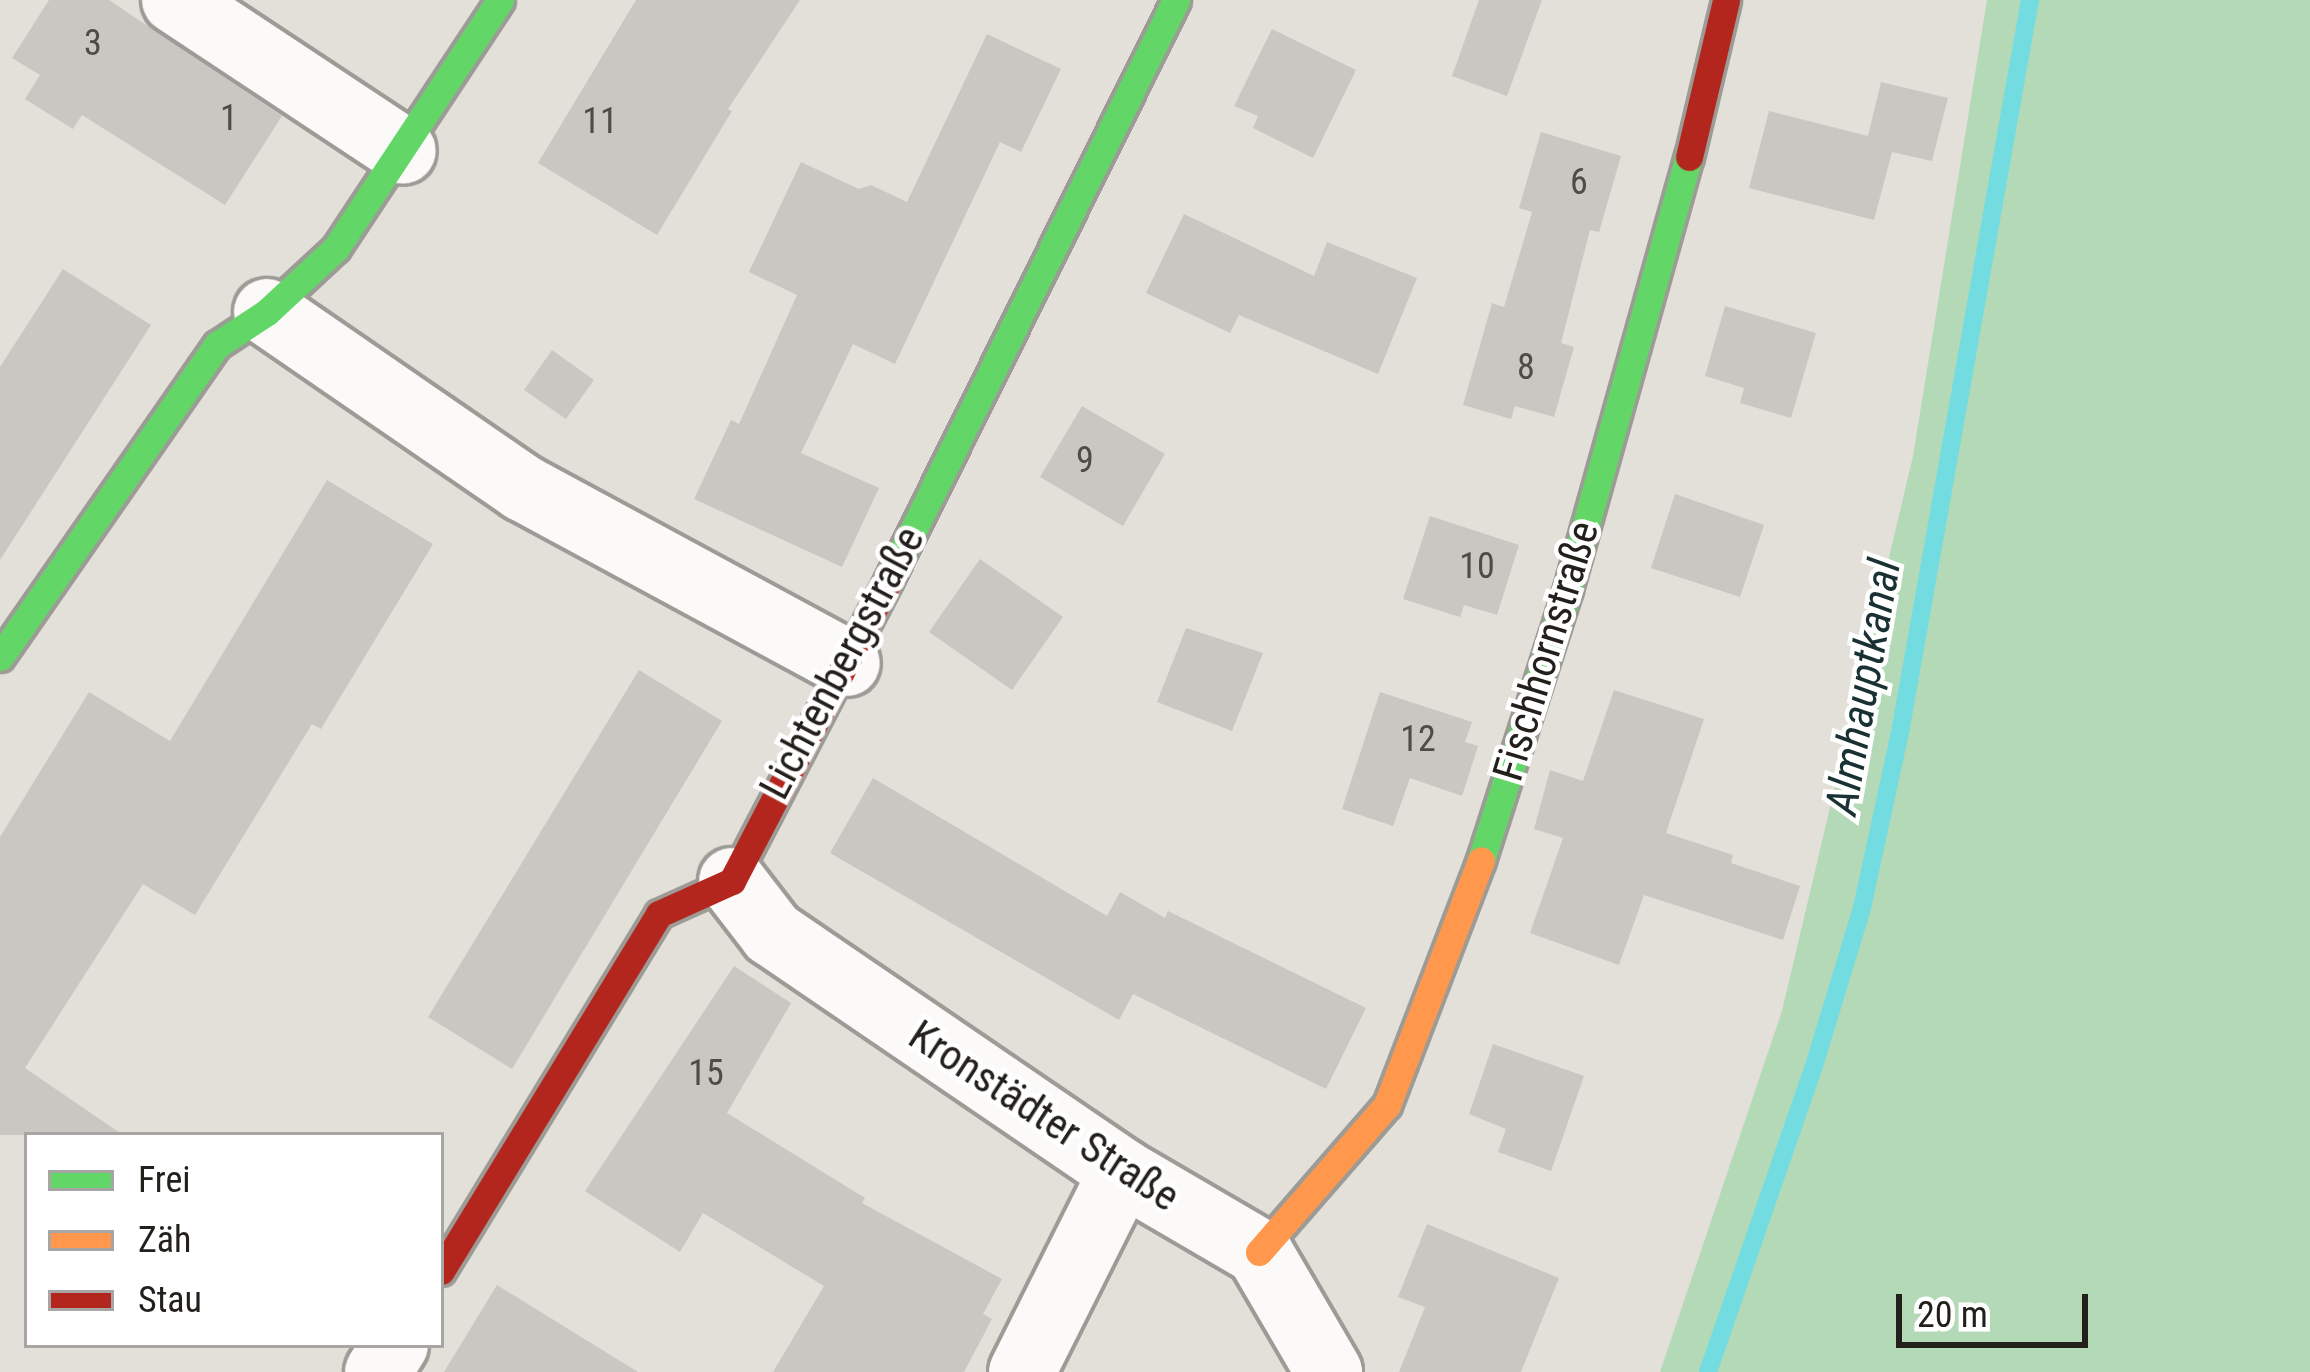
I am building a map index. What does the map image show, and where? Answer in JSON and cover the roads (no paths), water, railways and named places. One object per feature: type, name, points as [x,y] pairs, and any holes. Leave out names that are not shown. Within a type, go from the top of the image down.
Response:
[{"type":"street","points":[[175,0],[404,151]]},
{"type":"street","points":[[0,657],[217,345],[267,312],[335,248],[404,151],[500,0]]},
{"type":"street","name":"Lichtenbergstraße","points":[[732,881],[847,663],[1176,0]]},
{"type":"street","name":"Fischhornstraße","points":[[1259,1252],[1387,1105],[1463,916],[1568,589],[1708,90],[1726,0]]},
{"type":"street","points":[[267,312],[523,488],[847,663]]},
{"type":"street","points":[[444,1266],[659,914],[732,881]]},
{"type":"street","name":"Kronstädter Straße","points":[[732,881],[772,933],[1122,1172],[1259,1252],[1329,1372]]},
{"type":"street","points":[[1022,1372],[1122,1172]]},
{"type":"waterway","name":"Almhauptkanal","points":[[1708,1372],[1814,1066],[1862,908],[1901,727],[2030,0]]}]
